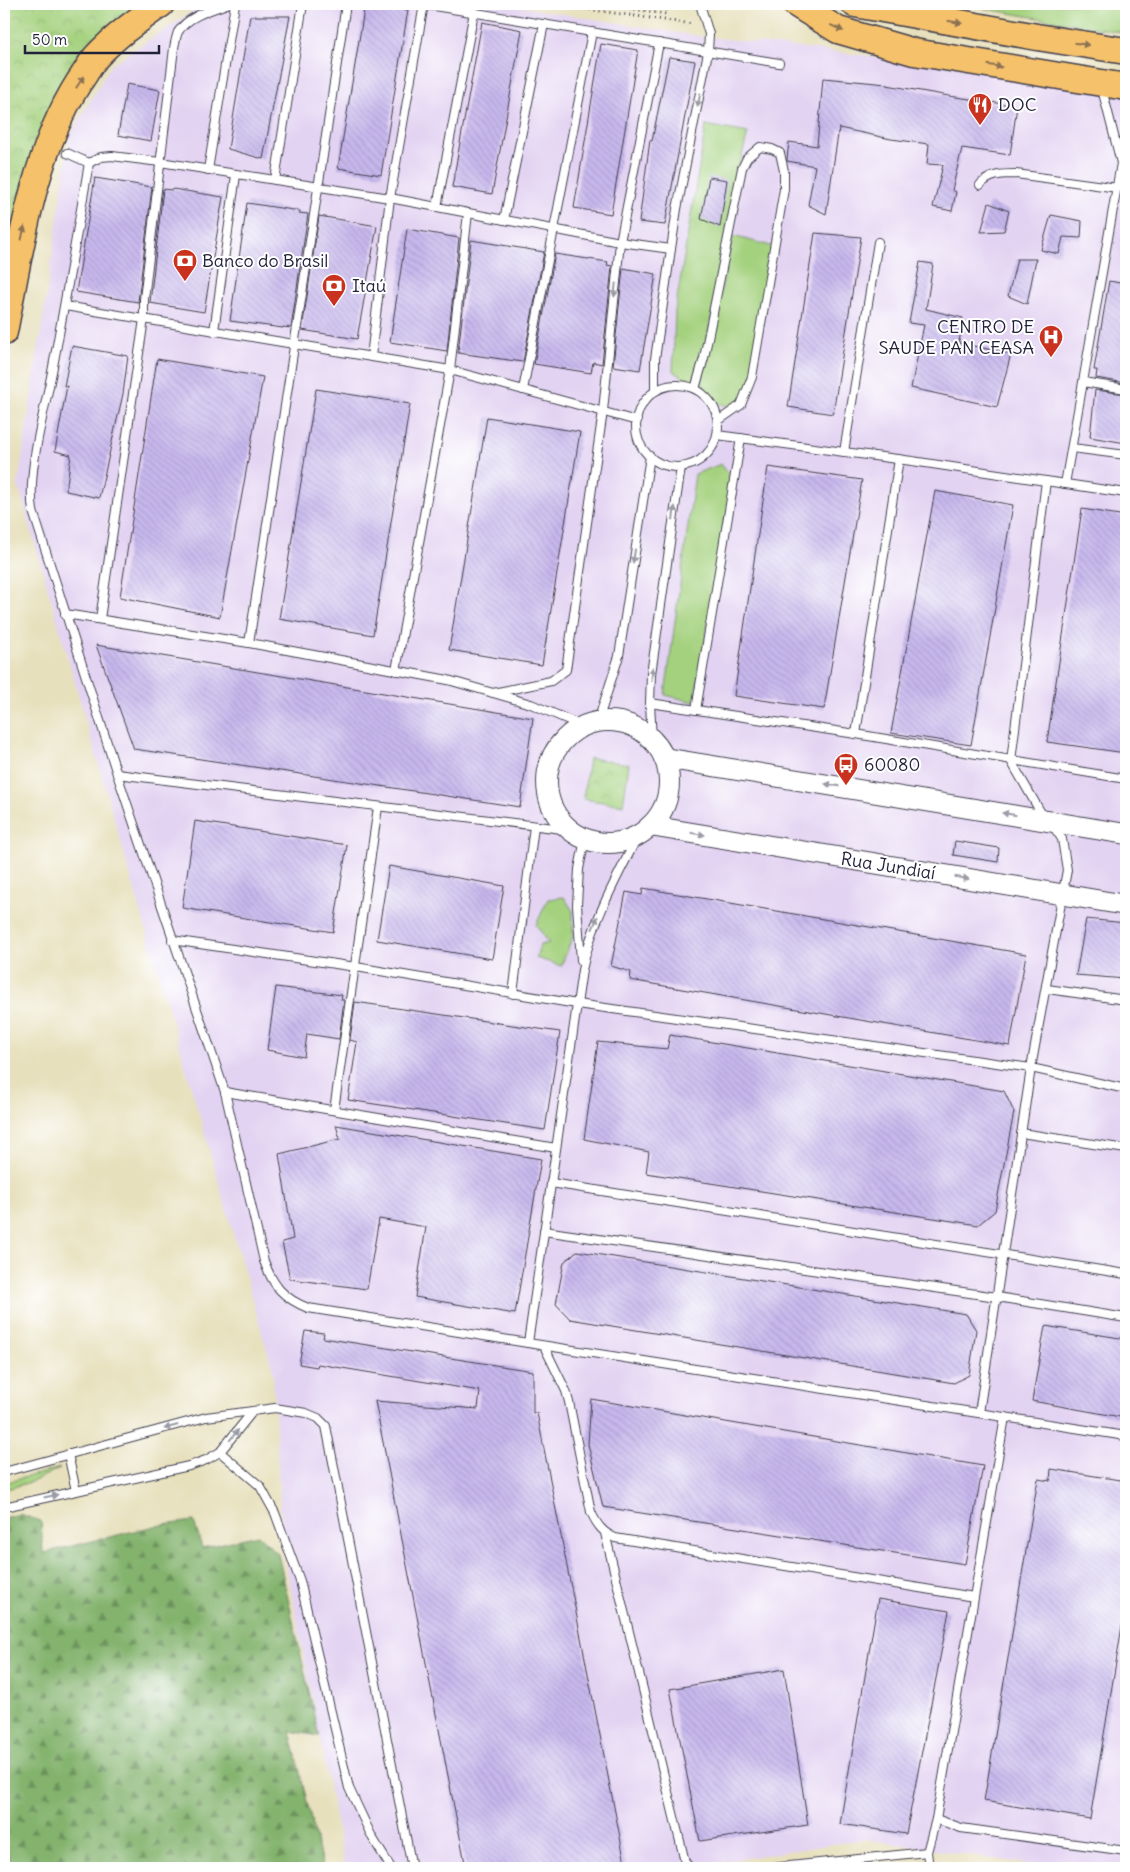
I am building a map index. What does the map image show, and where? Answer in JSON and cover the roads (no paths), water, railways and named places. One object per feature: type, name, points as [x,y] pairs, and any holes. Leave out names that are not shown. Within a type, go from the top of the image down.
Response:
[{"type":"highway","points":[[4,332],[24,229],[49,139],[70,96],[96,58],[130,25],[161,4]]},
{"type":"highway","points":[[796,4],[838,30],[914,52],[1126,87]]},
{"type":"highway","points":[[855,4],[1126,51]]},
{"type":"street","points":[[613,721],[627,724],[641,731],[652,740],[664,758],[668,776],[667,794],[661,812],[644,831],[621,842],[603,844],[578,835],[556,815],[548,795],[547,774],[554,754],[566,737],[591,724],[613,721]]},
{"type":"street","points":[[664,758],[1126,834]]},
{"type":"street","name":"Rua Jundiaí","points":[[644,831],[1126,905]]},
{"type":"lane","points":[[100,619],[144,319],[144,299],[177,33],[187,22],[226,4]]},
{"type":"lane","points":[[208,170],[235,4]]},
{"type":"lane","points":[[275,180],[303,4]]},
{"type":"lane","points":[[249,643],[346,4]]},
{"type":"lane","points":[[370,357],[390,198],[423,4],[779,63]]},
{"type":"lane","points":[[655,391],[655,359],[677,209],[708,52],[709,34],[700,4]]},
{"type":"lane","points":[[437,207],[474,12]]},
{"type":"lane","points":[[504,220],[544,24]]},
{"type":"lane","points":[[523,390],[592,32]]},
{"type":"lane","points":[[493,693],[551,681],[566,670],[603,411],[620,242],[659,43]]},
{"type":"lane","points":[[1065,484],[1121,163],[1100,82]]},
{"type":"lane","points":[[694,389],[704,358],[742,168],[747,158],[760,147],[772,149],[780,153],[783,162],[784,190],[752,377],[742,404],[718,421]]},
{"type":"lane","points":[[67,153],[89,163]]},
{"type":"lane","points":[[1121,163],[1126,155]]},
{"type":"lane","points":[[89,163],[101,157],[112,156],[160,162],[390,198],[620,242],[671,249]]},
{"type":"lane","points":[[89,163],[65,306],[36,454],[31,499],[64,614],[172,940],[225,1092],[264,1261],[271,1280],[283,1294],[296,1303],[308,1308],[1126,1436]]},
{"type":"lane","points":[[980,185],[986,179],[1000,174],[1016,174],[1118,188]]},
{"type":"lane","points":[[214,331],[236,175]]},
{"type":"lane","points":[[396,672],[450,370],[468,213]]},
{"type":"lane","points":[[844,452],[878,242]]},
{"type":"lane","points":[[65,306],[450,370],[637,422]]},
{"type":"lane","points":[[1083,382],[1126,389]]},
{"type":"lane","points":[[674,385],[682,385],[694,389],[706,397],[714,408],[718,421],[717,435],[711,448],[702,458],[690,465],[681,467],[666,466],[650,456],[639,440],[636,427],[638,413],[645,401],[655,391],[674,385]]},
{"type":"lane","points":[[717,435],[899,459],[1126,493]]},
{"type":"lane","points":[[696,710],[741,438]]},
{"type":"lane","points":[[1072,448],[1126,455]]},
{"type":"lane","points":[[64,614],[249,643],[396,672],[448,680],[591,724],[619,656],[650,456]]},
{"type":"lane","points":[[856,734],[899,459]]},
{"type":"lane","points":[[652,740],[651,674],[681,467]]},
{"type":"lane","points":[[979,1413],[1031,1068],[1047,989],[1067,870],[1062,839],[1055,828],[1045,820],[1012,761],[1046,481]]},
{"type":"lane","points":[[650,703],[856,734],[1126,779]]},
{"type":"lane","points":[[117,774],[534,826],[578,835],[577,905],[582,970]]},
{"type":"lane","points":[[334,1110],[378,807]]},
{"type":"lane","points":[[513,994],[534,826]]},
{"type":"lane","points":[[528,1343],[587,944],[599,914],[644,831]]},
{"type":"lane","points":[[172,940],[577,1004],[1031,1068],[1126,1089]]},
{"type":"lane","points":[[1047,989],[1126,1000]]},
{"type":"lane","points":[[225,1092],[556,1148]]},
{"type":"lane","points":[[1022,1133],[1126,1149]]},
{"type":"lane","points":[[551,1183],[1126,1274]]},
{"type":"lane","points":[[544,1232],[997,1297],[1126,1318]]},
{"type":"lane","points":[[544,1346],[566,1391],[591,1512],[597,1524],[605,1533],[615,1538],[974,1597]]},
{"type":"lane","points":[[4,1472],[206,1417],[275,1408],[306,1413],[318,1418],[326,1426],[412,1868]]},
{"type":"lane","points":[[4,1506],[190,1466],[206,1460],[220,1452],[253,1411]]},
{"type":"lane","points":[[929,1868],[927,1852],[936,1819],[1005,1417]]},
{"type":"lane","points":[[220,1452],[260,1486],[275,1513],[300,1581],[349,1788],[372,1836],[391,1868]]},
{"type":"lane","points":[[68,1454],[76,1491]]},
{"type":"lane","points":[[605,1533],[685,1862],[690,1868]]},
{"type":"lane","points":[[936,1819],[961,1828],[1126,1851]]},
{"type":"lane","points":[[770,1868],[927,1852]]},
{"type":"place","name":"DOC","points":[[980,126]]},
{"type":"place","name":"Banco do Brasil","points":[[185,282]]},
{"type":"place","name":"Itaú","points":[[334,307]]},
{"type":"place","name":"CENTRO DE SAUDE PAN CEASA","points":[[1051,358]]},
{"type":"place","name":"60080","points":[[846,786]]}]
